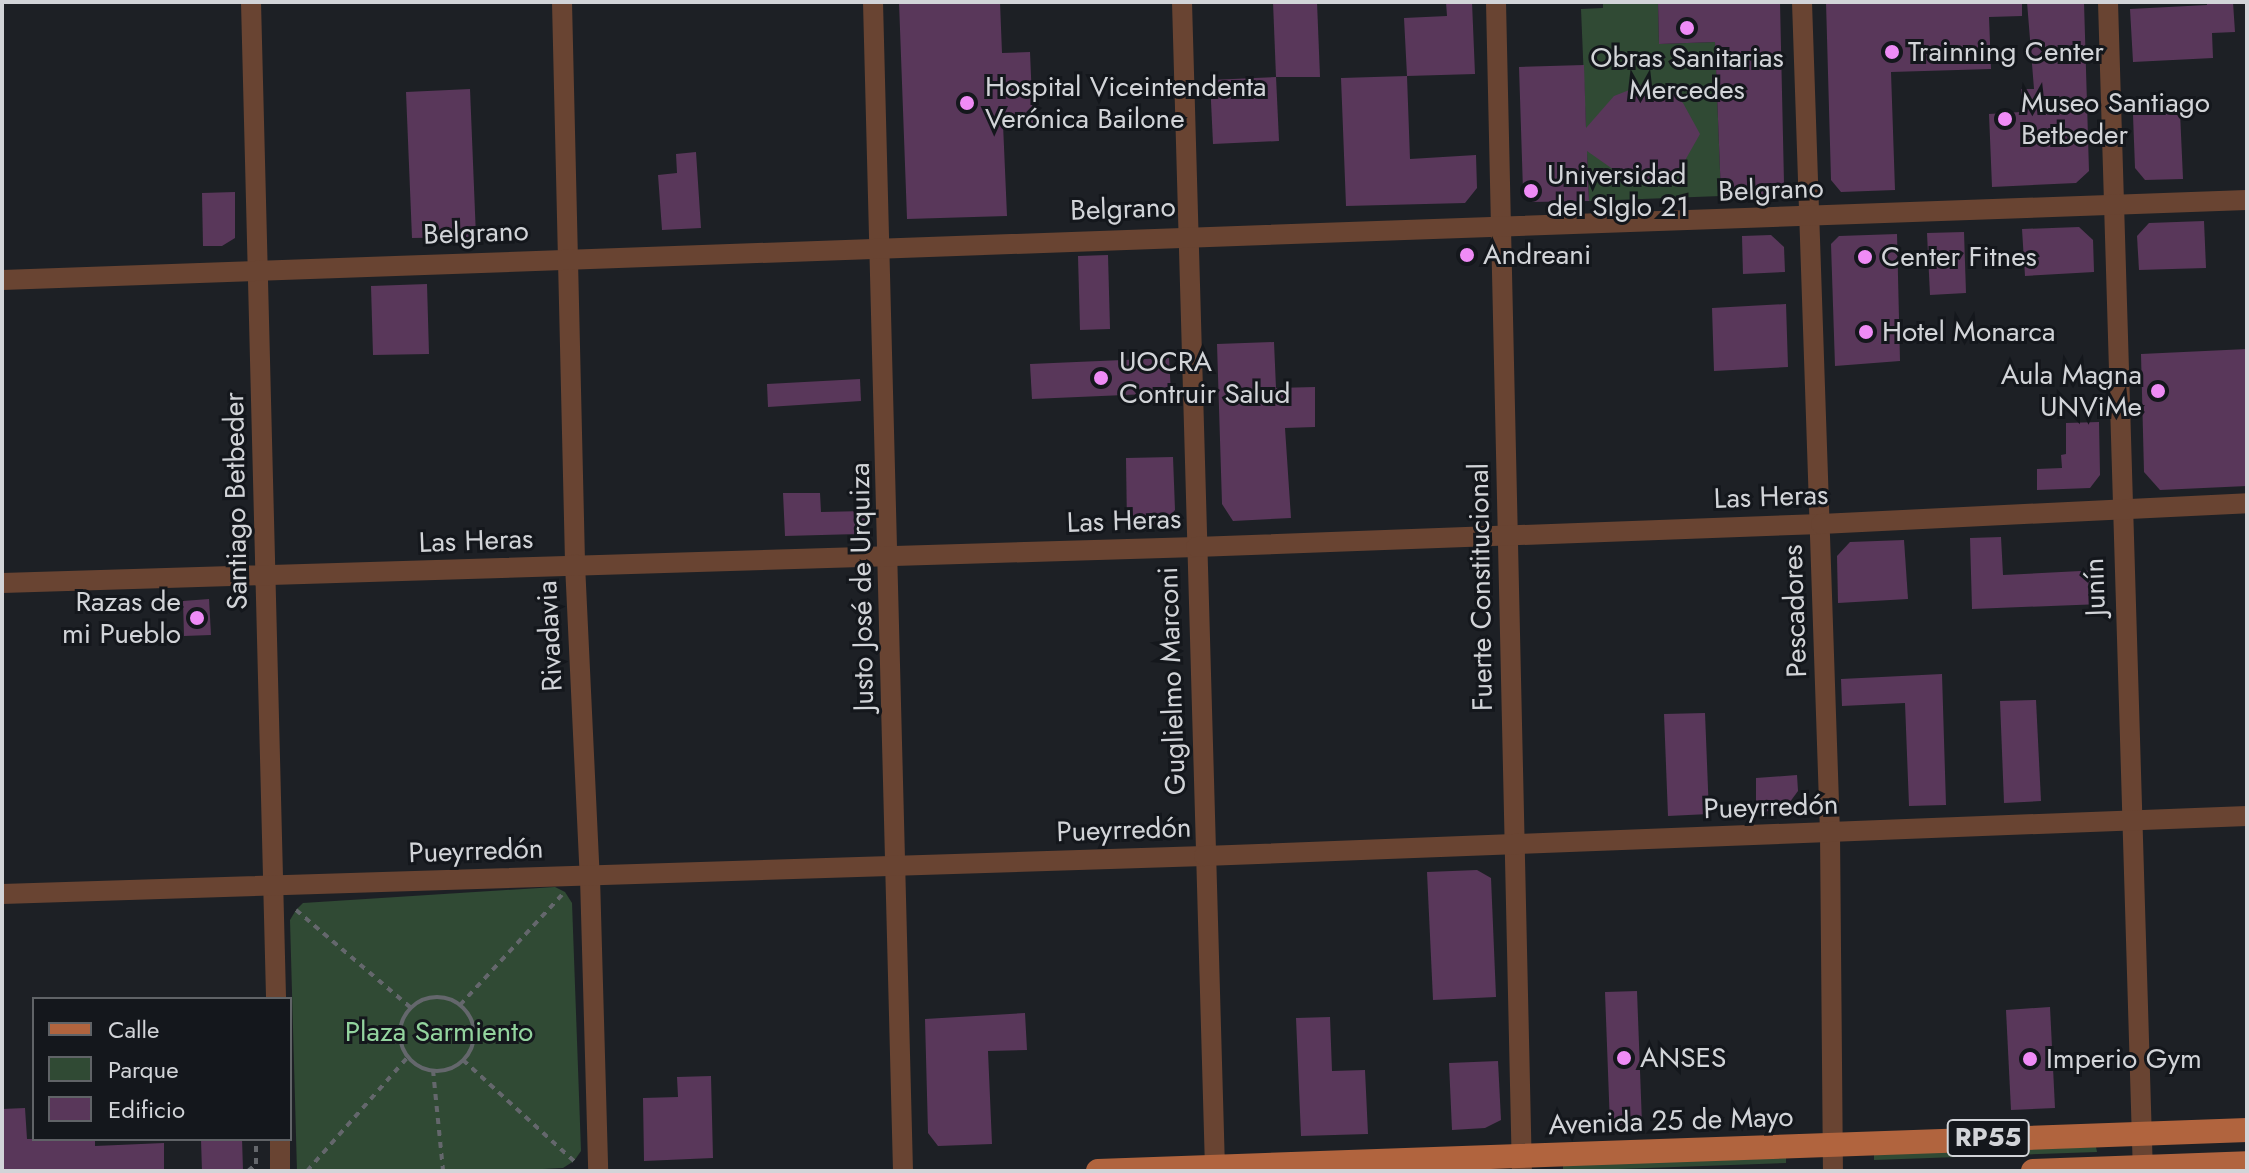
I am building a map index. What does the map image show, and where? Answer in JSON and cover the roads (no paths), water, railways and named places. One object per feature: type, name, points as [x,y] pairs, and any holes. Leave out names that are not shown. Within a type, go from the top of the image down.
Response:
[{"type":"main road","name":"Avenida 25 de Mayo","points":[[1098,1171],[1522,1164],[1834,1142],[2247,1130]]},
{"type":"main road","name":"RP55","points":[[2033,1171],[2247,1163]]},
{"type":"street","name":"Santiago Betbeder","points":[[251,2],[276,997]]},
{"type":"street","name":"Rivadavia","points":[[562,2],[575,564],[590,877],[598,1171]]},
{"type":"street","name":"Justo José de Urquiza","points":[[873,2],[890,556],[903,1171]]},
{"type":"street","name":"Guglielmo Marconi","points":[[1182,2],[1215,1169]]},
{"type":"street","name":"Fuerte Constitucional","points":[[1496,2],[1522,1164]]},
{"type":"street","name":"Pescadores","points":[[1802,2],[1830,833],[1833,1171]]},
{"type":"street","name":"Junín","points":[[2108,2],[2130,821],[2143,1169]]},
{"type":"street","name":"Belgrano","points":[[2,280],[1188,235],[1807,217],[2247,200]]},
{"type":"street","name":"Las Heras","points":[[2,583],[1196,547],[1821,524],[2247,503]]},
{"type":"street","name":"Pueyrredón","points":[[2,894],[1204,856],[2247,816]]},
{"type":"street","points":[[280,1141],[280,1171]]},
{"type":"place","name":"Obras Sanitarias Mercedes","points":[[1687,28]]},
{"type":"place","name":"Trainning Center","points":[[1892,52]]},
{"type":"place","name":"Hospital Viceintendenta Verónica Bailone","points":[[967,103]]},
{"type":"place","name":"Museo Santiago Betbeder","points":[[2005,119]]},
{"type":"place","name":"Universidad del SIglo 21","points":[[1531,191]]},
{"type":"place","name":"Andreani","points":[[1467,255]]},
{"type":"place","name":"Center Fitnes","points":[[1865,257]]},
{"type":"place","name":"Hotel Monarca","points":[[1866,332]]},
{"type":"place","name":"UOCRA Contruir Salud","points":[[1101,378]]},
{"type":"place","name":"Aula Magna UNViMe","points":[[2158,391]]},
{"type":"place","name":"Razas de mi Pueblo","points":[[197,618]]},
{"type":"place","name":"ANSES","points":[[1624,1058]]},
{"type":"place","name":"Imperio Gym","points":[[2030,1059]]},
{"type":"park label","name":"Plaza Sarmiento","points":[[439,1032]]}]
